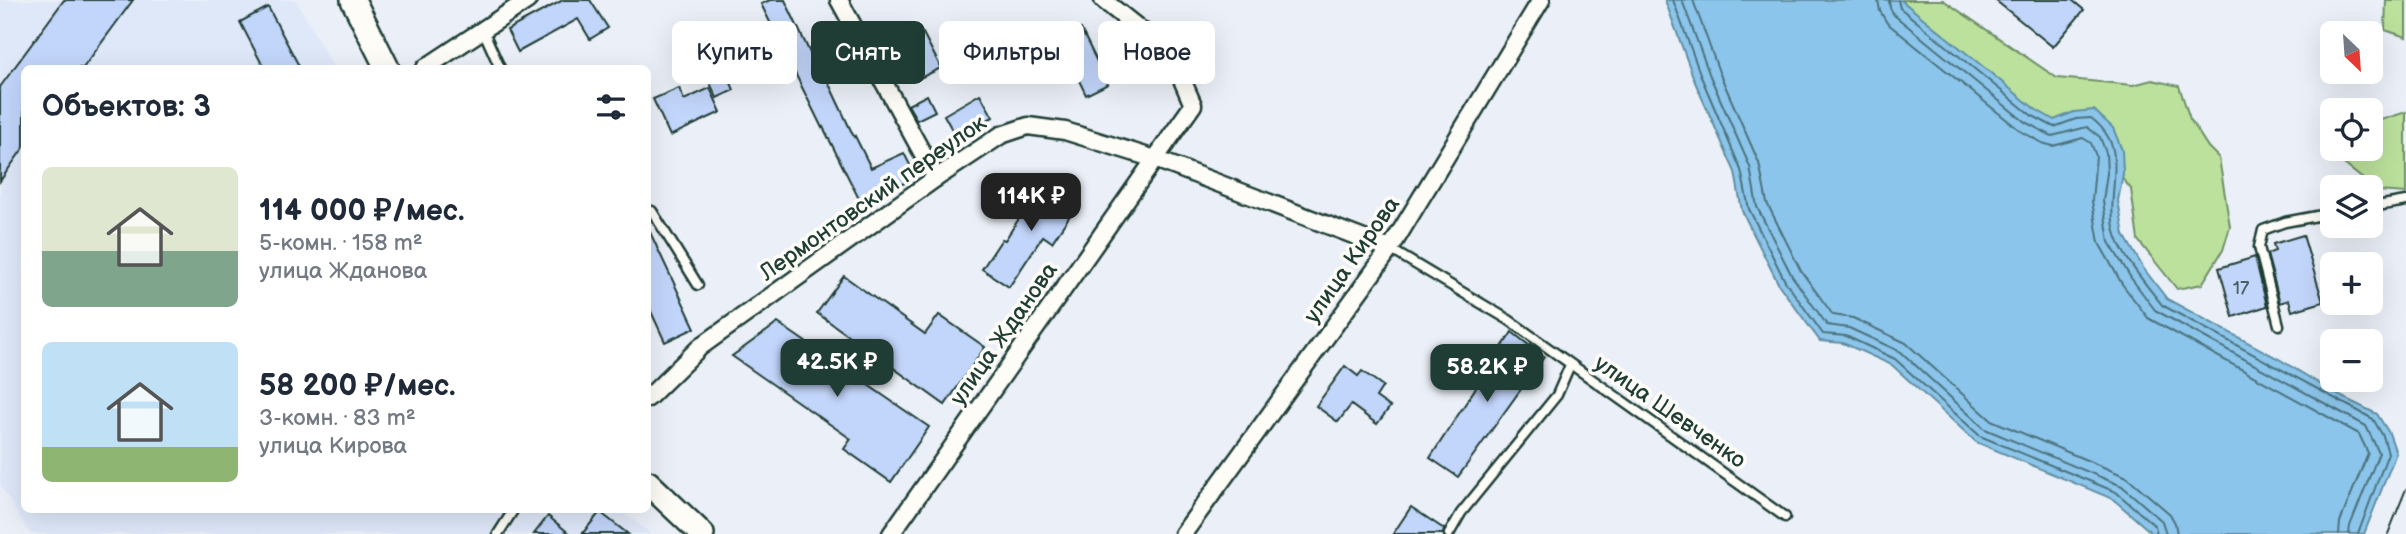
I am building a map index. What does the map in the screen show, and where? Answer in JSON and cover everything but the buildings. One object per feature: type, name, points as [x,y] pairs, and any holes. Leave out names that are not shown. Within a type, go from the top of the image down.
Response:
[{"type":"street","points":[[353,0],[386,65]]},
{"type":"street","points":[[430,65],[528,0]]},
{"type":"street","points":[[839,0],[936,178]]},
{"type":"street","name":"улица Жданова","points":[[891,534],[1193,105],[1171,54],[1103,0]]},
{"type":"street","name":"улица Кирова","points":[[1183,534],[1390,250],[1541,0]]},
{"type":"street","name":"Лермонтовский переулок","points":[[651,395],[700,347],[936,178],[1001,135],[1028,126],[1065,131],[1155,159],[1390,250]]},
{"type":"street","points":[[651,486],[702,534]]},
{"type":"lane","points":[[483,30],[499,65]]},
{"type":"lane","points":[[2383,205],[2406,201]]},
{"type":"lane","points":[[651,211],[698,285]]},
{"type":"lane","points":[[2279,325],[2259,247],[2263,230],[2285,222],[2320,215]]},
{"type":"lane","name":"улица Шевченко","points":[[1390,250],[1509,320],[1785,517]]},
{"type":"lane","points":[[1450,534],[1461,513],[1557,395],[1570,365]]},
{"type":"lane","points":[[498,534],[511,513]]},
{"type":"shaded area","points":[[0,0],[296,0],[332,65],[21,65],[21,513],[624,513],[651,534],[30,534],[0,485]]},
{"type":"green space","points":[[1879,0],[1943,0],[2057,78],[2133,85],[2152,80],[2179,86],[2190,119],[2208,147],[2219,158],[2230,227],[2223,250],[2202,284],[2177,289],[2138,240],[2131,189],[2110,163]]},
{"type":"green space","points":[[2386,0],[2406,0],[2406,37],[2385,30]]},
{"type":"green space","points":[[2406,112],[2406,193],[2383,191],[2383,175],[2358,175],[2340,161],[2383,161],[2383,119]]},
{"type":"water","points":[[1665,0],[1901,0],[2035,109],[2054,120],[2074,112],[2094,110],[2113,128],[2122,150],[2123,174],[2118,201],[2124,235],[2144,269],[2167,299],[2279,359],[2320,384],[2320,392],[2333,392],[2377,414],[2389,433],[2396,453],[2364,534],[2153,534],[2113,499],[1976,442],[1892,365],[1843,343],[1820,341],[1779,285],[1742,211],[1735,172],[1695,82]]},
{"type":"tram line","points":[[2388,534],[2406,489]]}]
